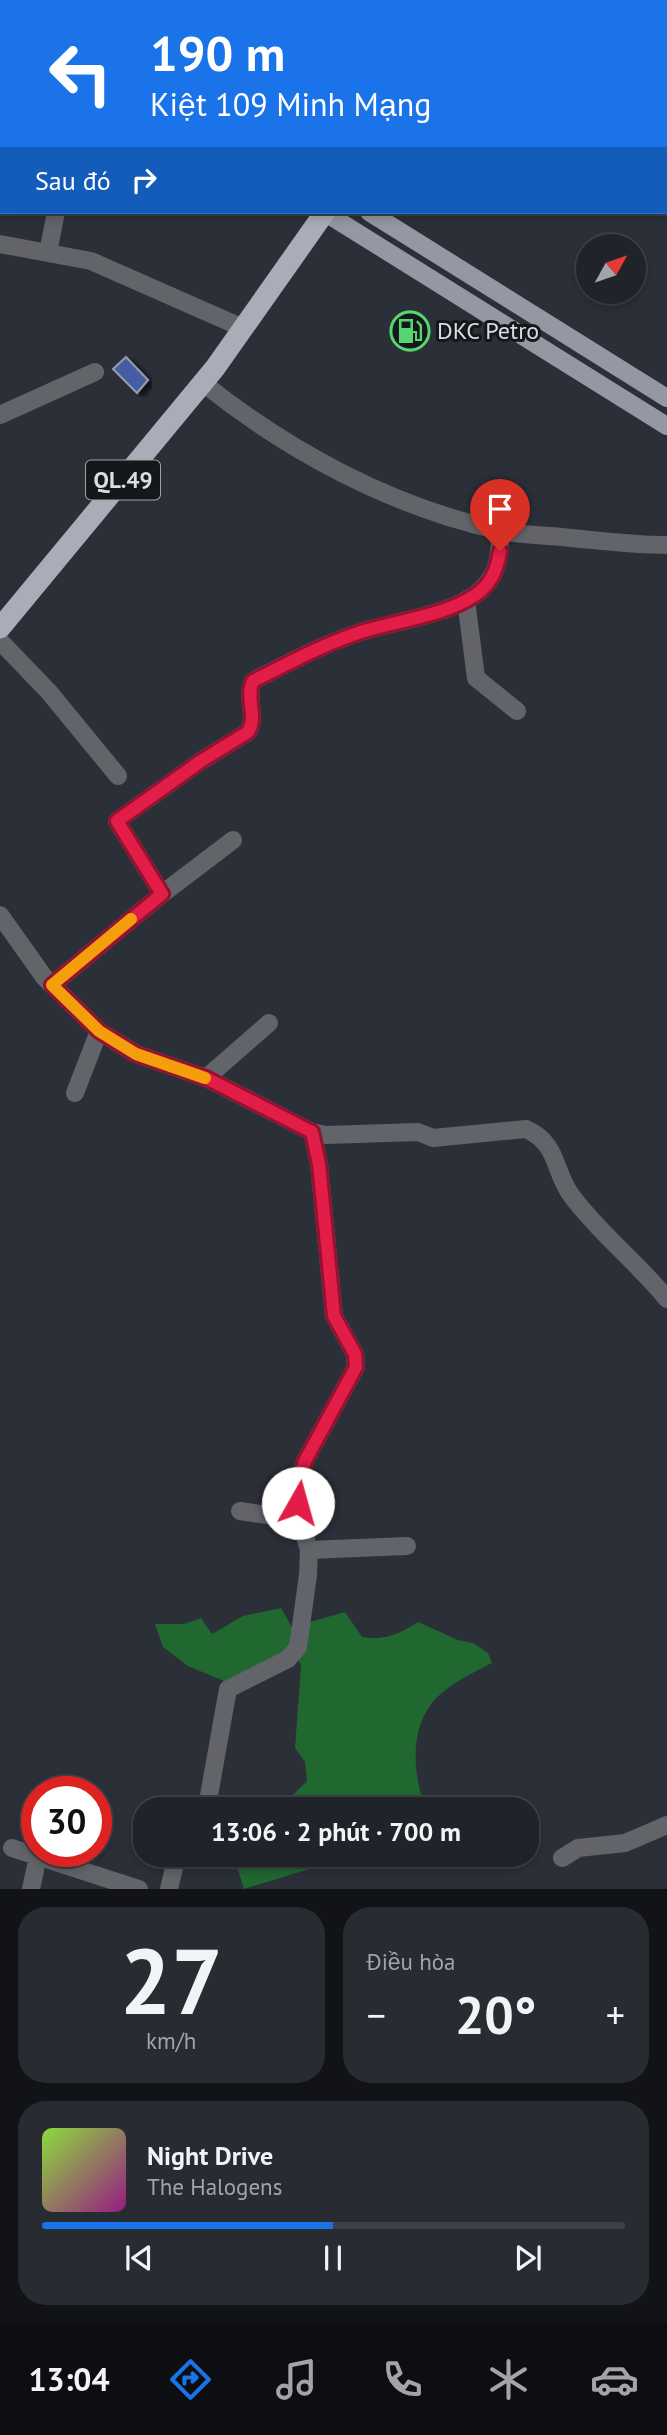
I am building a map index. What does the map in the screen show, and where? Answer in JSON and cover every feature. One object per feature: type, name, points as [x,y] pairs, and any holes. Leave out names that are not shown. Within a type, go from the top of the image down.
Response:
[{"type":"highway","name":"QL.49","points":[[0,628],[203,383],[323,214]]},
{"type":"main road","points":[[327,214],[667,426]]},
{"type":"main road","points":[[372,214],[667,398]]},
{"type":"street","points":[[48,253],[56,214]]},
{"type":"street","points":[[0,244],[92,261],[243,328]]},
{"type":"street","points":[[0,415],[95,372]]},
{"type":"street","points":[[203,383],[277,437],[353,478],[430,510],[500,531],[632,545],[667,545]]},
{"type":"street","points":[[162,894],[117,821],[201,761],[248,732],[252,726],[250,687],[253,681],[315,650],[360,632],[429,614],[466,600],[481,590],[494,576],[500,551],[500,531]]},
{"type":"street","points":[[466,600],[477,678],[517,711]]},
{"type":"street","points":[[0,641],[49,692],[118,776]]},
{"type":"street","points":[[52,985],[162,894],[233,840]]},
{"type":"street","points":[[0,915],[52,985],[99,1031],[136,1054],[206,1078],[312,1132],[326,1135],[418,1132],[432,1138],[526,1129],[539,1135],[548,1146],[569,1193],[667,1299]]},
{"type":"street","points":[[206,1078],[269,1023]]},
{"type":"street","points":[[75,1093],[99,1031]]},
{"type":"street","points":[[209,1797],[228,1689],[288,1659],[298,1647],[309,1550],[300,1520],[298,1483],[305,1461],[356,1367],[355,1354],[334,1316],[319,1164],[312,1132]]},
{"type":"street","points":[[240,1511],[300,1520]]},
{"type":"street","points":[[309,1550],[407,1546]]},
{"type":"street","points":[[562,1858],[578,1848],[625,1843],[667,1825]]},
{"type":"street","points":[[12,1848],[21,1851]]},
{"type":"street","points":[[31,1889],[36,1867]]},
{"type":"street","points":[[72,1867],[139,1889]]},
{"type":"street","points":[[169,1889],[174,1867]]},
{"type":"green space","points":[[281,1608],[292,1627],[345,1612],[362,1637],[378,1638],[392,1636],[418,1622],[458,1640],[473,1643],[488,1653],[492,1663],[443,1692],[423,1717],[416,1743],[416,1771],[422,1797],[291,1797],[307,1781],[305,1762],[295,1748],[301,1665],[292,1648],[224,1681],[188,1666],[163,1647],[155,1624],[184,1624],[201,1618],[212,1634],[243,1616]]},
{"type":"green space","points":[[237,1867],[316,1867],[244,1889]]},
{"type":"building","points":[[126,357],[148,380],[137,393],[113,369]]},
{"type":"slow traffic","points":[[131,919],[52,985],[99,1031],[136,1054],[205,1078]]},
{"type":"place","name":"DKC Petro","points":[[410,331]]},
{"type":"route","points":[[298,1503],[298,1483],[305,1461],[356,1367],[355,1354],[334,1316],[319,1164],[312,1132],[206,1078],[136,1054],[99,1031],[52,985],[162,894],[117,821],[201,761],[248,732],[252,726],[250,687],[253,681],[315,650],[360,632],[454,606],[474,596],[494,576],[500,551]]}]
